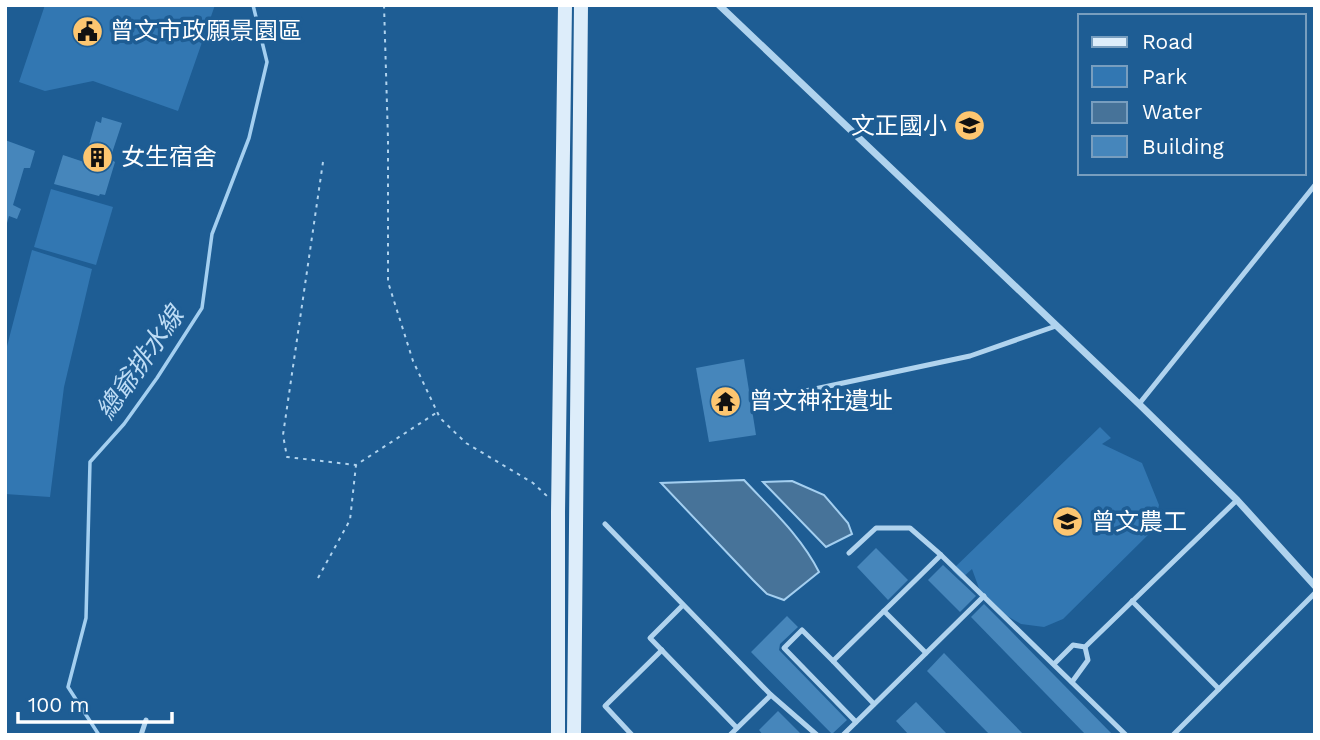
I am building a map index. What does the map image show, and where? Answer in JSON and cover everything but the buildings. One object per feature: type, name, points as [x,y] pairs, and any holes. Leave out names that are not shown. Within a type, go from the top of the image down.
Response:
[{"type":"main road","points":[[558,735],[558,512],[565,5]]},
{"type":"main road","points":[[574,735],[582,10]]},
{"type":"street","points":[[719,5],[1139,404],[1237,500],[1315,586]]},
{"type":"lane","points":[[1139,404],[1315,185]]},
{"type":"lane","points":[[763,400],[970,356],[1056,326]]},
{"type":"lane","points":[[1085,647],[1237,500]]},
{"type":"lane","points":[[605,524],[771,695],[817,735]]},
{"type":"lane","points":[[849,553],[876,528],[910,528],[984,596],[1126,735]]},
{"type":"lane","points":[[833,661],[941,555]]},
{"type":"lane","points":[[1173,735],[1315,593]]},
{"type":"lane","points":[[843,735],[984,596]]},
{"type":"lane","points":[[1132,601],[1219,689]]},
{"type":"lane","points":[[683,605],[650,638],[737,728]]},
{"type":"lane","points":[[884,611],[926,653]]},
{"type":"lane","points":[[856,722],[784,648],[802,630],[874,704]]},
{"type":"lane","points":[[1054,664],[1073,645],[1085,647]]},
{"type":"lane","points":[[1072,682],[1088,660],[1085,647]]},
{"type":"lane","points":[[632,735],[605,706],[662,650]]},
{"type":"lane","points":[[730,735],[771,695]]},
{"type":"lane","points":[[141,735],[146,720]]},
{"type":"path","points":[[384,5],[388,282],[413,361],[436,412],[466,443],[533,483],[552,500],[558,512]]},
{"type":"path","points":[[323,162],[283,435],[287,457],[356,465],[436,412]]},
{"type":"path","points":[[318,578],[351,520],[356,465]]},
{"type":"green space","points":[[45,5],[215,5],[178,111],[93,81],[45,91],[19,82]]},
{"type":"green space","points":[[51,189],[113,207],[96,265],[34,247]]},
{"type":"green space","points":[[32,250],[92,269],[64,387],[50,497],[5,494],[5,354]]},
{"type":"green space","points":[[1100,427],[1111,438],[1102,444],[1142,463],[1159,505],[1153,530],[1063,619],[1044,627],[1021,624],[995,609],[980,591],[972,569],[961,579],[952,570]]},
{"type":"water","points":[[744,480],[794,535],[819,572],[784,600],[767,594],[661,483]]},
{"type":"water","points":[[792,481],[824,495],[848,523],[852,534],[826,547],[763,482]]},
{"type":"waterway","name":"總爺排水線","points":[[99,735],[68,687],[86,618],[90,462],[124,424],[202,308],[212,234],[249,138],[267,62],[253,5]]},
{"type":"place","name":"曾文市政願景園區","points":[[87,31]]},
{"type":"place","name":"文正國小","points":[[970,126]]},
{"type":"place","name":"女生宿舍","points":[[98,157]]},
{"type":"place","name":"曾文神社遺址","points":[[726,401]]},
{"type":"place","name":"曾文農工","points":[[1068,522]]}]
